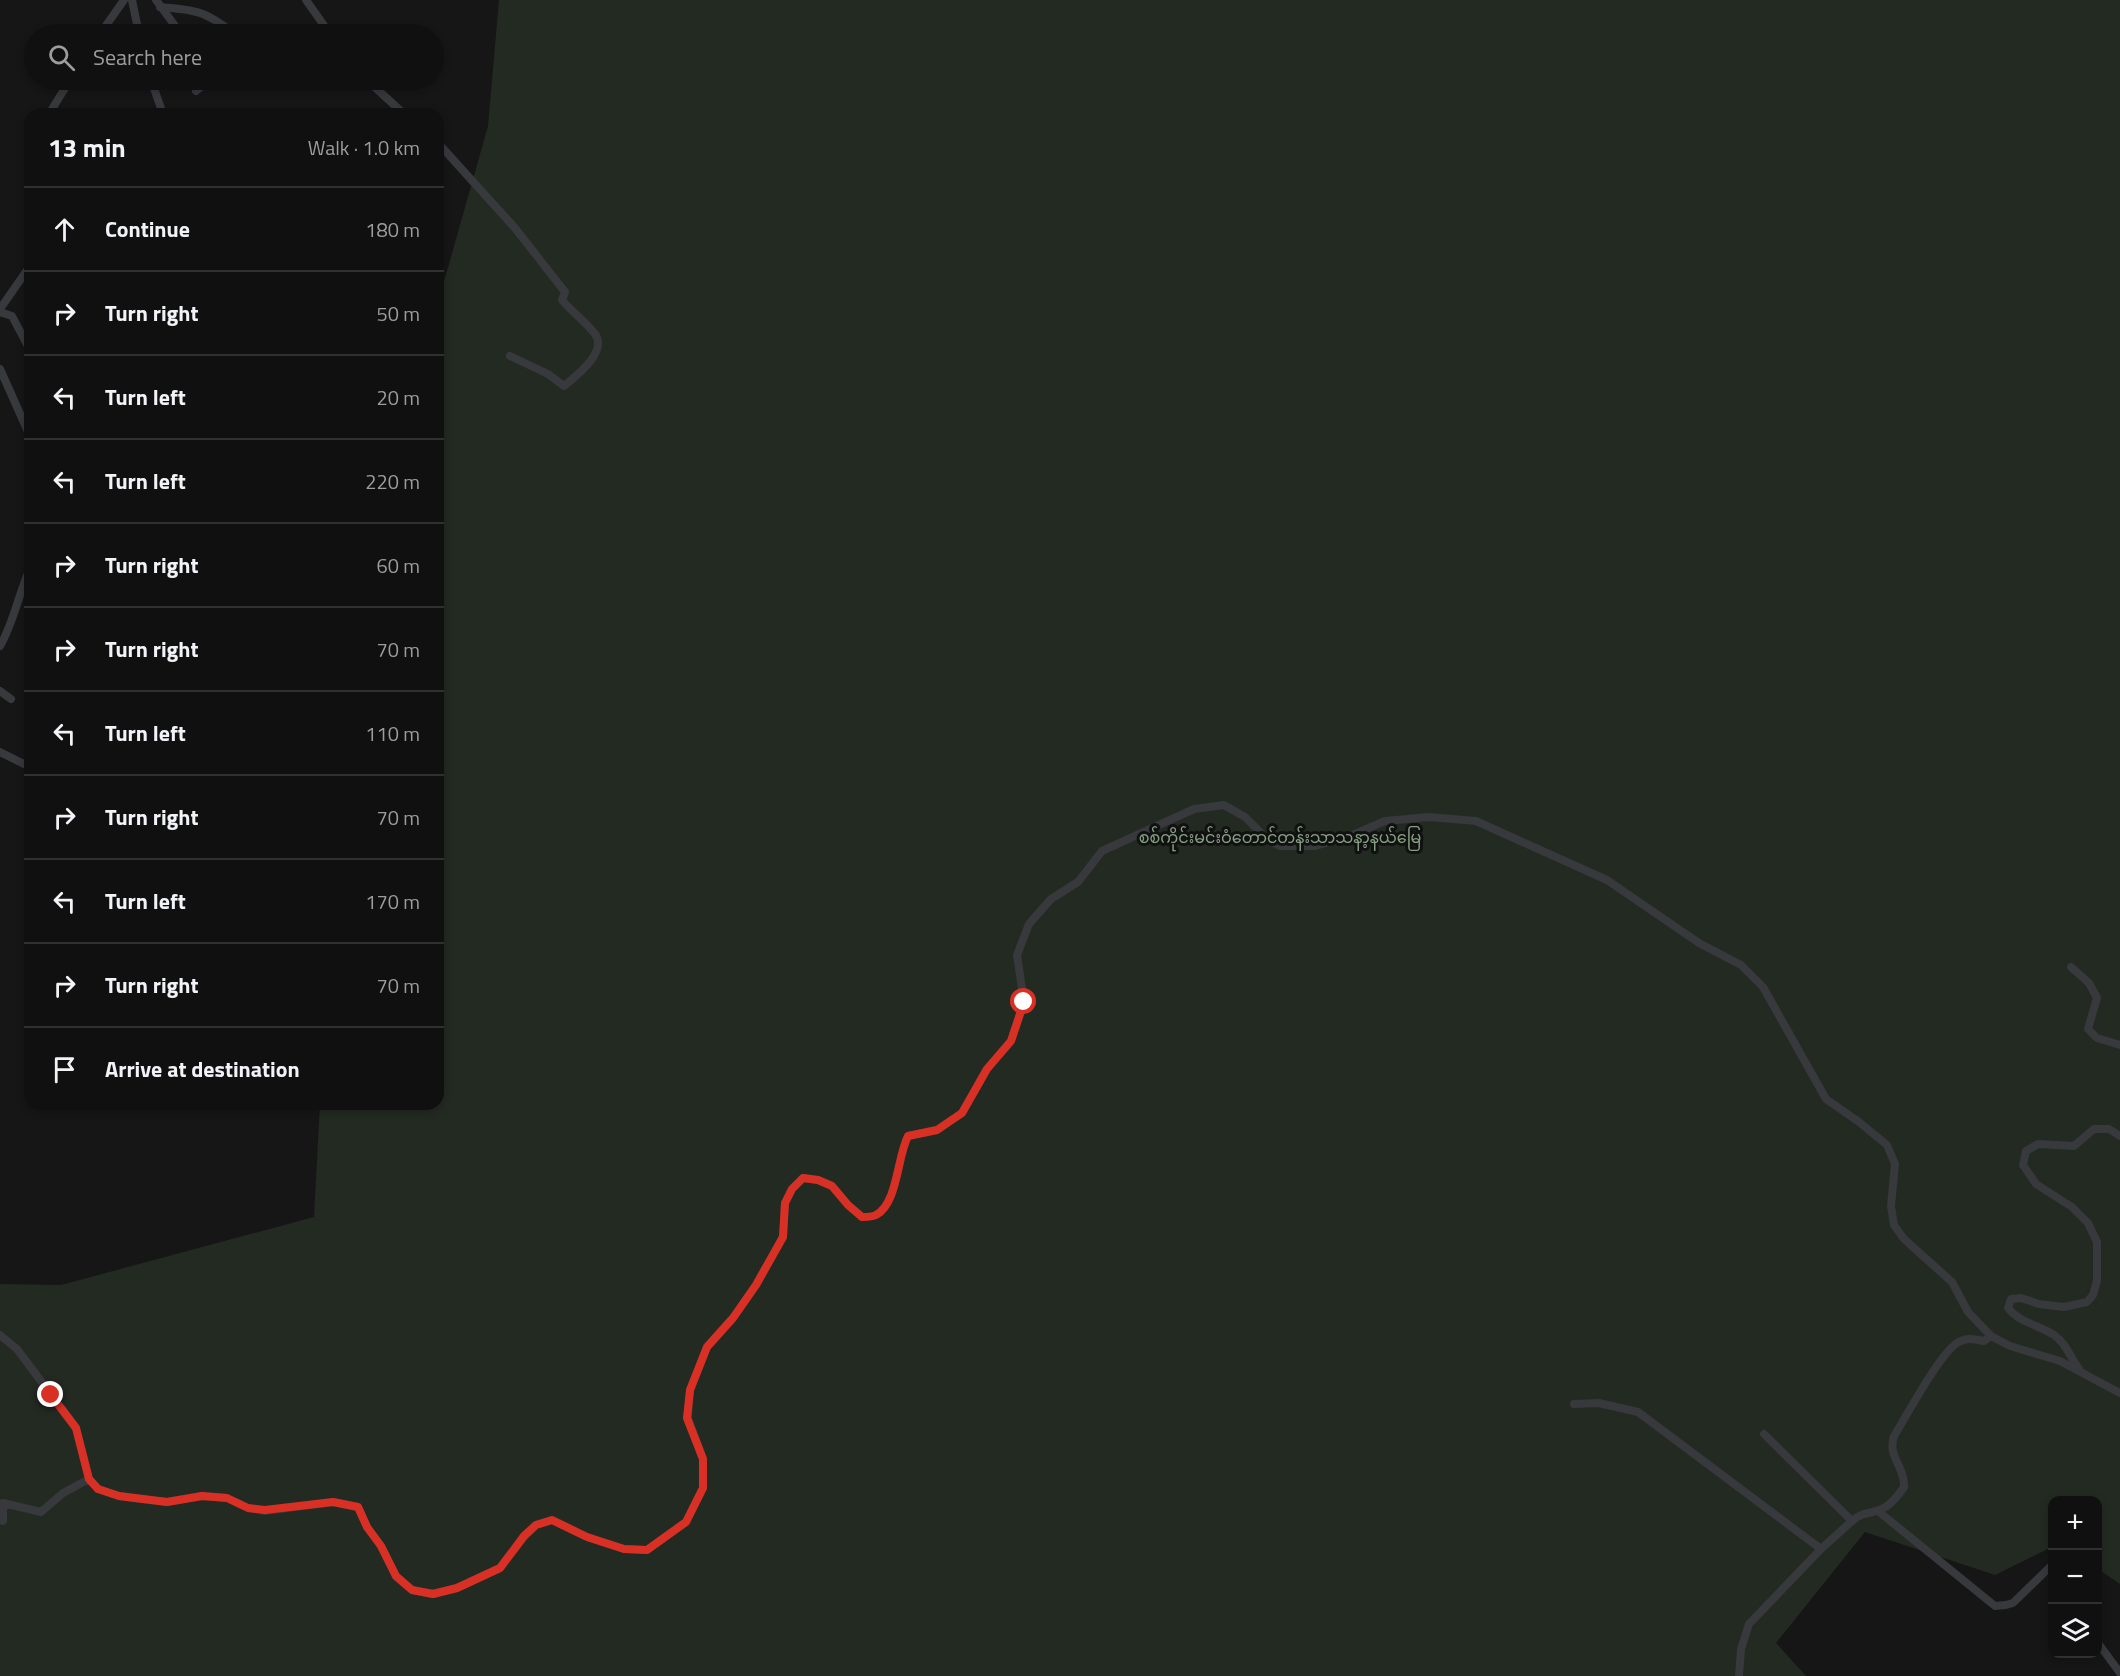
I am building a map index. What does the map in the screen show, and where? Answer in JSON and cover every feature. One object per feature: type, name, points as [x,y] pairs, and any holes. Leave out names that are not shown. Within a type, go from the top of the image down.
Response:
[{"type":"street","points":[[107,24],[124,0]]},
{"type":"street","points":[[132,0],[137,24]]},
{"type":"street","points":[[306,0],[323,24]]},
{"type":"street","points":[[158,3],[174,24]]},
{"type":"street","points":[[158,3],[210,15],[222,24]]},
{"type":"street","points":[[53,108],[64,90]]},
{"type":"street","points":[[155,90],[161,108]]},
{"type":"street","points":[[378,90],[397,108]]},
{"type":"street","points":[[444,150],[515,228],[565,292],[562,300],[596,335],[598,344],[593,357],[564,386],[548,374],[510,356]]},
{"type":"street","points":[[24,275],[0,310],[12,316],[24,339]]},
{"type":"street","points":[[0,369],[24,423]]},
{"type":"street","points":[[0,646],[10,629],[24,581]]},
{"type":"street","points":[[0,691],[10,699]]},
{"type":"street","points":[[0,752],[24,764]]},
{"type":"street","points":[[0,1335],[17,1349],[68,1415],[76,1428],[89,1479],[98,1489],[119,1496],[167,1502],[202,1496],[227,1498],[248,1508],[265,1510],[333,1502],[358,1507],[396,1576],[412,1590],[433,1594],[457,1588],[500,1568],[524,1536],[536,1525],[552,1520],[596,1540],[624,1549],[647,1550],[686,1522],[703,1488],[703,1459],[687,1418],[690,1390],[707,1347],[733,1318],[756,1285],[783,1237],[785,1203],[792,1189],[803,1178],[818,1180],[832,1186],[862,1217],[875,1216],[886,1206],[901,1161],[902,1148],[908,1136],[937,1130],[962,1113],[987,1069],[1011,1041],[1024,1002],[1017,955],[1029,924],[1051,899],[1078,882],[1102,851],[1194,809],[1224,805],[1245,817],[1268,840],[1280,846],[1315,846],[1348,837],[1385,820],[1428,817],[1476,821],[1608,880],[1699,943],[1741,965],[1763,987],[1826,1099],[1887,1145],[1895,1164],[1891,1206],[1894,1225],[1904,1239],[1952,1282],[1968,1312],[1991,1336],[2010,1346],[2060,1361],[2120,1393]]},
{"type":"street","points":[[2071,968],[2089,983],[2097,998],[2088,1029],[2097,1038],[2120,1045]]},
{"type":"street","points":[[2087,1376],[2070,1357],[2064,1342],[2013,1314],[2008,1308],[2011,1299],[2021,1298],[2039,1304],[2064,1307],[2086,1302],[2093,1295],[2097,1281],[2097,1242],[2088,1223],[2072,1207],[2037,1184],[2023,1165],[2026,1152],[2038,1144],[2074,1146],[2094,1129],[2109,1129],[2120,1136]]},
{"type":"street","points":[[1739,1676],[1741,1649],[1749,1624],[1821,1548],[1862,1513],[1878,1511],[1892,1502],[1904,1487],[1902,1470],[1892,1454],[1891,1443],[1946,1353],[1958,1342],[1969,1338],[1984,1341],[1991,1336]]},
{"type":"street","points":[[1574,1404],[1599,1402],[1638,1412],[1821,1548]]},
{"type":"street","points":[[1764,1434],[1852,1521]]},
{"type":"street","points":[[0,1520],[3,1521],[3,1503],[41,1512],[63,1493],[89,1479]]},
{"type":"street","points":[[1878,1511],[1995,1606],[2013,1603],[2048,1569]]},
{"type":"street","points":[[2102,1650],[2120,1673]]},
{"type":"green space","name":"စစ်ကိုင်းမင်းဝံတောင်တန်းသာသနာ့နယ်မြေ","points":[[499,0],[2120,0],[2120,1584],[2102,1572],[2102,1496],[2048,1496],[2048,1549],[1995,1575],[1865,1532],[1776,1643],[1806,1676],[0,1676],[0,1284],[61,1285],[314,1217],[320,1110],[444,1110],[444,282],[488,126]]},
{"type":"route","points":[[51,1395],[76,1428],[89,1479],[98,1489],[119,1496],[167,1502],[202,1496],[227,1498],[248,1508],[265,1510],[333,1502],[358,1507],[396,1576],[412,1590],[433,1594],[457,1588],[500,1568],[524,1536],[536,1525],[552,1520],[587,1537],[624,1549],[647,1550],[686,1522],[703,1488],[703,1459],[687,1418],[690,1390],[707,1347],[733,1318],[756,1285],[783,1237],[785,1203],[792,1189],[803,1178],[818,1180],[832,1186],[862,1217],[875,1216],[886,1206],[901,1161],[902,1148],[908,1136],[937,1130],[962,1113],[987,1069],[1011,1041],[1024,1002]]}]
